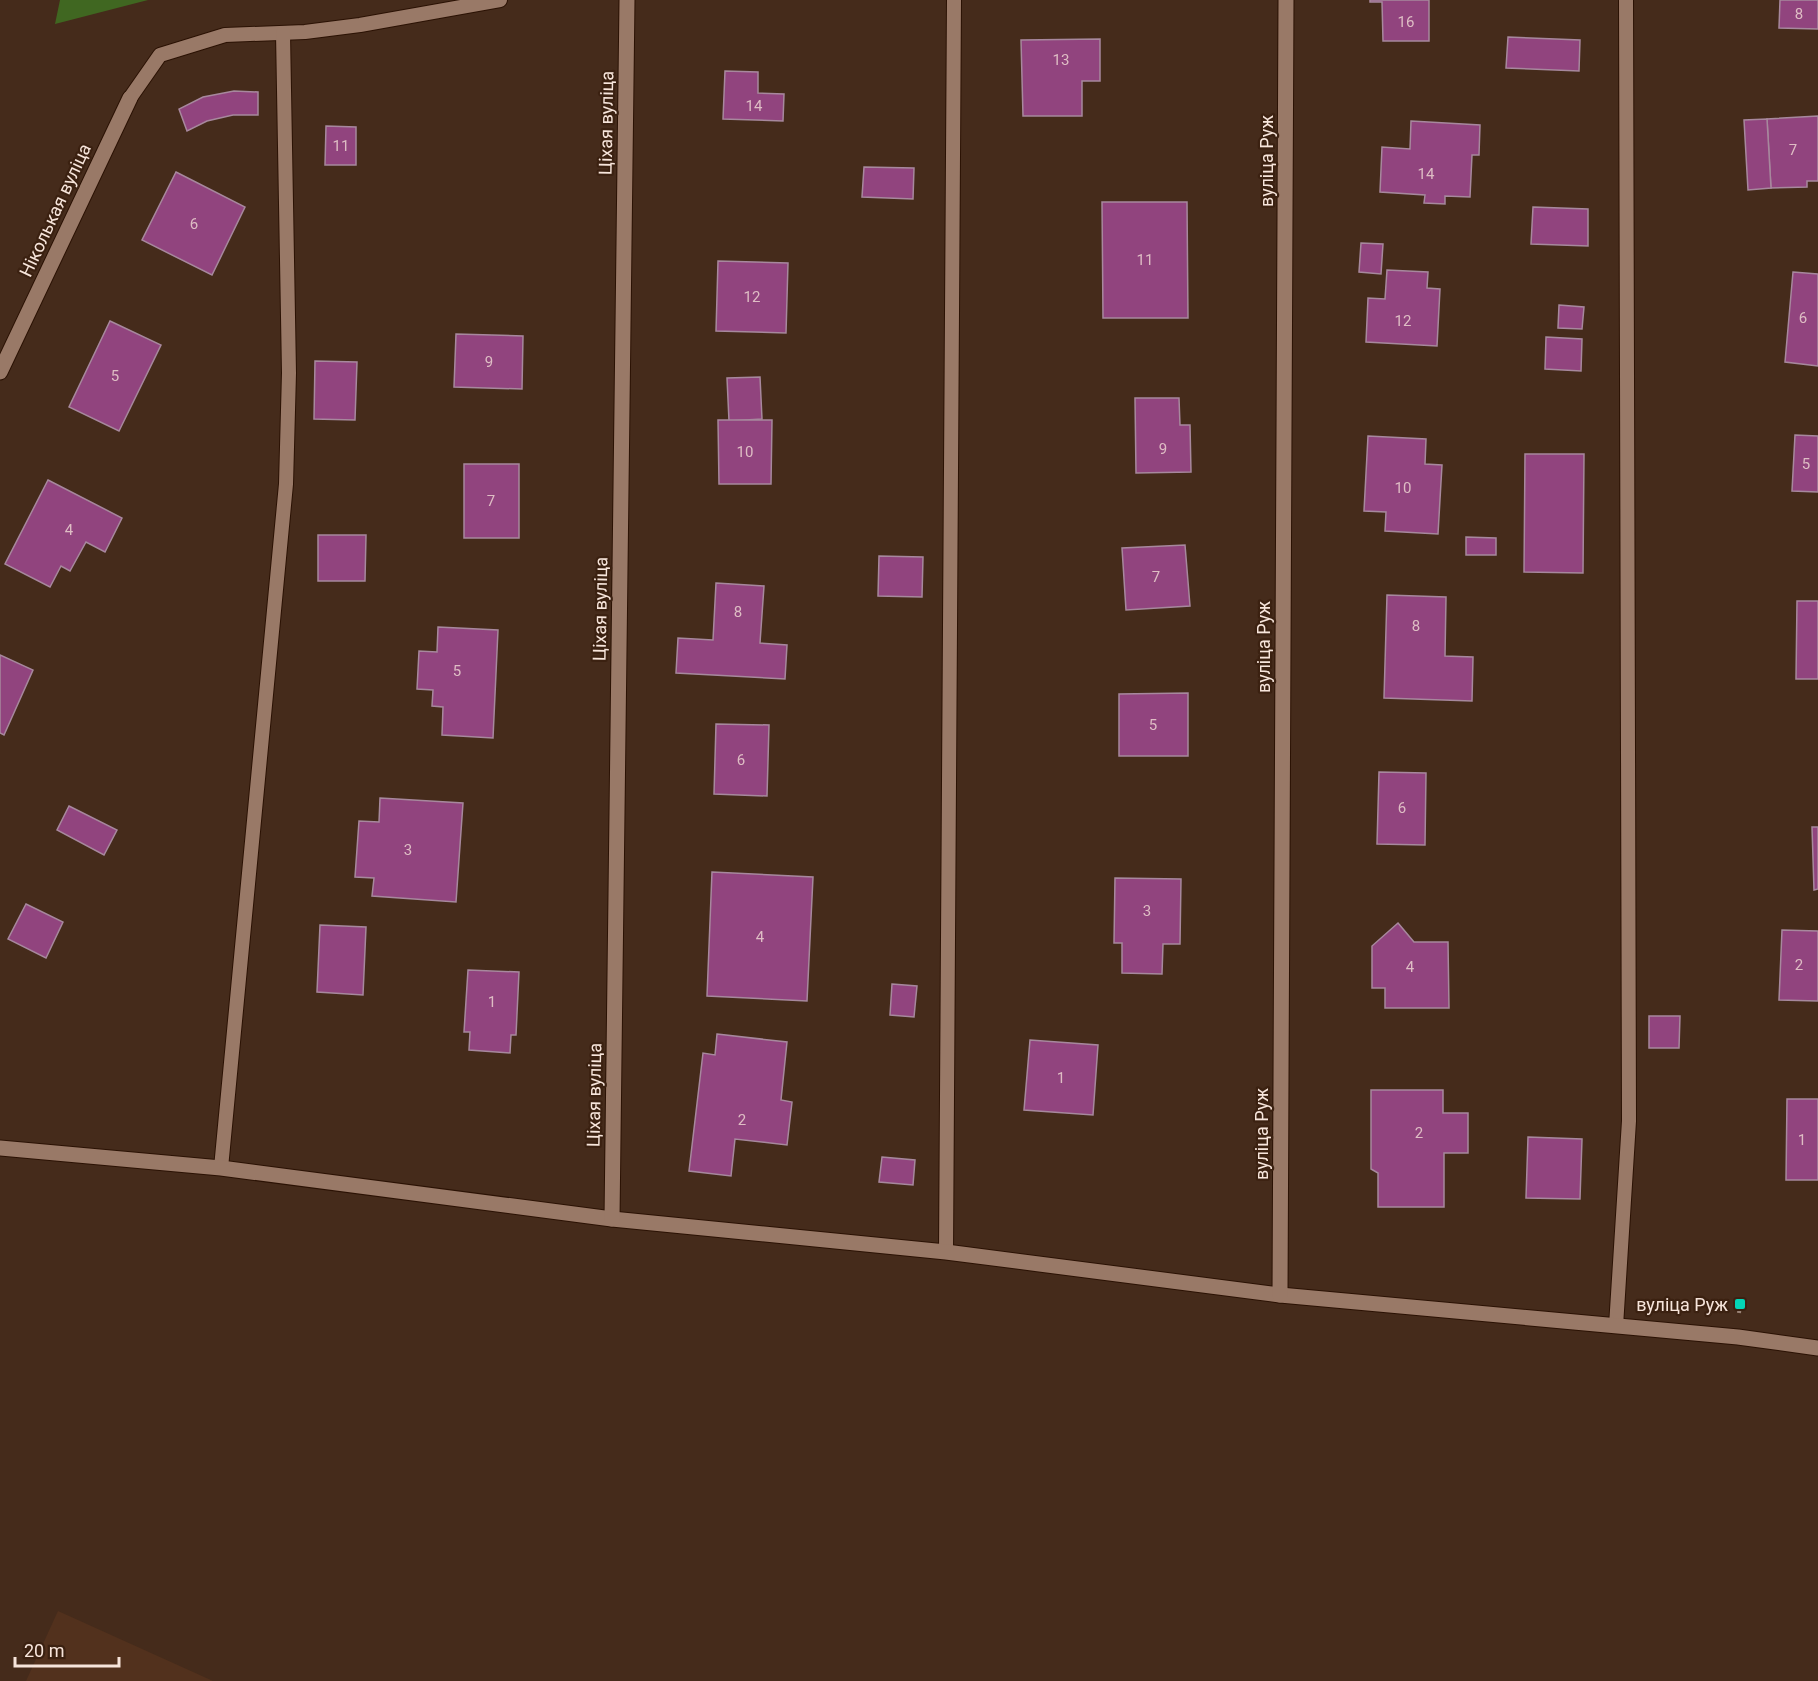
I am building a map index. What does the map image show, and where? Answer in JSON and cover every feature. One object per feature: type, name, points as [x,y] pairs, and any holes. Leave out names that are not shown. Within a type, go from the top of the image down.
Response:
[{"type":"street","name":"Ціхая вуліца","points":[[612,1219],[627,0]]},
{"type":"street","name":"вуліца Руж","points":[[1280,1295],[1286,0]]},
{"type":"street","name":"Ніколькая вуліца","points":[[0,372],[130,98]]},
{"type":"street","points":[[0,1148],[221,1168],[612,1219],[946,1252],[1280,1295],[1738,1337],[1818,1348]]},
{"type":"lane","points":[[130,98],[160,55],[225,35],[284,33],[360,25],[500,0]]},
{"type":"lane","points":[[946,1252],[954,0]]},
{"type":"lane","points":[[1617,1326],[1629,1121],[1626,0]]},
{"type":"lane","points":[[221,1168],[286,484],[289,373],[284,33]]},
{"type":"shaded area","points":[[58,1611],[213,1681],[26,1681]]},
{"type":"green space","points":[[60,0],[148,0],[55,24]]},
{"type":"building","points":[[1370,0],[1429,0],[1429,41],[1383,41],[1382,2],[1370,2]]},
{"type":"building","points":[[1780,0],[1818,0],[1818,29],[1779,28]]},
{"type":"building","points":[[1508,37],[1580,40],[1579,71],[1506,68]]},
{"type":"building","points":[[1100,39],[1100,81],[1082,81],[1082,116],[1023,116],[1021,40]]},
{"type":"building","points":[[725,71],[758,72],[758,93],[784,94],[783,121],[723,119]]},
{"type":"building","points":[[234,91],[258,92],[258,115],[233,115],[207,121],[187,131],[179,109],[203,97]]},
{"type":"building","points":[[1818,116],[1818,181],[1807,181],[1807,187],[1771,188],[1767,119]]},
{"type":"building","points":[[1767,119],[1771,188],[1748,190],[1744,120]]},
{"type":"building","points":[[1411,121],[1480,125],[1479,155],[1472,155],[1470,197],[1445,196],[1445,204],[1424,203],[1425,195],[1380,192],[1382,147],[1410,149]]},
{"type":"building","points":[[326,126],[356,127],[356,165],[325,165]]},
{"type":"building","points":[[864,167],[914,168],[913,199],[862,197]]},
{"type":"building","points":[[176,172],[245,207],[212,275],[142,240]]},
{"type":"building","points":[[1102,202],[1187,202],[1188,318],[1103,318]]},
{"type":"building","points":[[1533,207],[1588,209],[1588,246],[1531,244]]},
{"type":"building","points":[[1361,243],[1383,244],[1381,274],[1359,272]]},
{"type":"building","points":[[718,261],[788,263],[786,333],[716,331]]},
{"type":"building","points":[[1387,270],[1428,272],[1427,288],[1440,289],[1437,346],[1366,342],[1368,298],[1385,299]]},
{"type":"building","points":[[1793,272],[1818,274],[1818,366],[1785,362]]},
{"type":"building","points":[[1559,305],[1584,307],[1582,329],[1558,328]]},
{"type":"building","points":[[110,321],[161,345],[119,431],[69,407]]},
{"type":"building","points":[[456,334],[523,336],[522,389],[454,387]]},
{"type":"building","points":[[1546,337],[1582,339],[1581,371],[1545,369]]},
{"type":"building","points":[[315,361],[357,362],[355,420],[314,419]]},
{"type":"building","points":[[760,377],[762,419],[729,421],[727,378]]},
{"type":"building","points":[[1135,398],[1179,398],[1180,425],[1190,425],[1191,472],[1136,473]]},
{"type":"building","points":[[718,420],[772,420],[771,484],[719,484]]},
{"type":"building","points":[[1795,435],[1818,436],[1818,492],[1792,491]]},
{"type":"building","points":[[1368,436],[1426,439],[1425,464],[1442,465],[1438,534],[1385,531],[1386,512],[1364,511]]},
{"type":"building","points":[[1525,454],[1584,454],[1583,573],[1524,572]]},
{"type":"building","points":[[464,464],[519,464],[519,538],[464,538]]},
{"type":"building","points":[[48,480],[122,518],[105,552],[86,542],[70,571],[61,566],[50,587],[5,564]]},
{"type":"building","points":[[318,535],[366,535],[365,581],[318,581]]},
{"type":"building","points":[[1466,537],[1496,538],[1496,555],[1466,555]]},
{"type":"building","points":[[1185,545],[1190,606],[1126,610],[1122,548]]},
{"type":"building","points":[[879,556],[923,557],[922,597],[878,596]]},
{"type":"building","points":[[716,583],[764,586],[760,643],[787,645],[785,679],[676,673],[678,638],[713,640]]},
{"type":"building","points":[[1387,595],[1446,597],[1445,656],[1473,657],[1472,701],[1384,698]]},
{"type":"building","points":[[1797,601],[1818,601],[1818,679],[1796,679]]},
{"type":"building","points":[[438,627],[498,630],[493,738],[442,735],[443,707],[432,706],[433,690],[417,689],[419,651],[437,652]]},
{"type":"building","points":[[0,655],[33,670],[4,735],[0,733]]},
{"type":"building","points":[[1188,693],[1188,756],[1119,756],[1119,694]]},
{"type":"building","points":[[716,724],[769,725],[767,796],[714,794]]},
{"type":"building","points":[[1379,772],[1426,773],[1425,845],[1377,844]]},
{"type":"building","points":[[380,798],[463,803],[456,902],[372,896],[374,878],[355,877],[359,821],[379,822]]},
{"type":"building","points":[[69,806],[117,830],[104,855],[57,830]]},
{"type":"building","points":[[1812,827],[1818,827],[1818,889],[1814,890]]},
{"type":"building","points":[[712,872],[813,877],[807,1001],[707,996]]},
{"type":"building","points":[[1115,878],[1181,879],[1180,944],[1163,944],[1162,974],[1122,973],[1122,943],[1114,943]]},
{"type":"building","points":[[26,904],[63,922],[46,958],[8,939]]},
{"type":"building","points":[[1398,923],[1414,942],[1448,942],[1449,1008],[1385,1008],[1385,988],[1372,988],[1372,946]]},
{"type":"building","points":[[320,925],[366,927],[363,995],[317,992]]},
{"type":"building","points":[[1782,930],[1818,931],[1818,1001],[1779,1000]]},
{"type":"building","points":[[468,970],[519,972],[516,1035],[511,1035],[510,1053],[469,1050],[470,1032],[464,1032]]},
{"type":"building","points":[[892,984],[917,986],[914,1017],[890,1015]]},
{"type":"building","points":[[1649,1016],[1680,1016],[1679,1048],[1649,1048]]},
{"type":"building","points":[[717,1034],[787,1042],[781,1100],[792,1102],[787,1145],[735,1139],[731,1176],[689,1171],[703,1053],[715,1055]]},
{"type":"building","points":[[1030,1040],[1098,1045],[1093,1115],[1024,1110]]},
{"type":"building","points":[[1371,1090],[1443,1090],[1443,1113],[1468,1113],[1468,1153],[1444,1153],[1444,1207],[1378,1207],[1378,1173],[1371,1169]]},
{"type":"building","points":[[1787,1099],[1818,1099],[1818,1180],[1786,1180]]},
{"type":"building","points":[[1528,1137],[1582,1139],[1580,1199],[1526,1198]]},
{"type":"building","points":[[882,1157],[915,1160],[913,1185],[879,1182]]},
{"type":"place","name":"вуліца Руж","points":[[1740,1304]]}]
